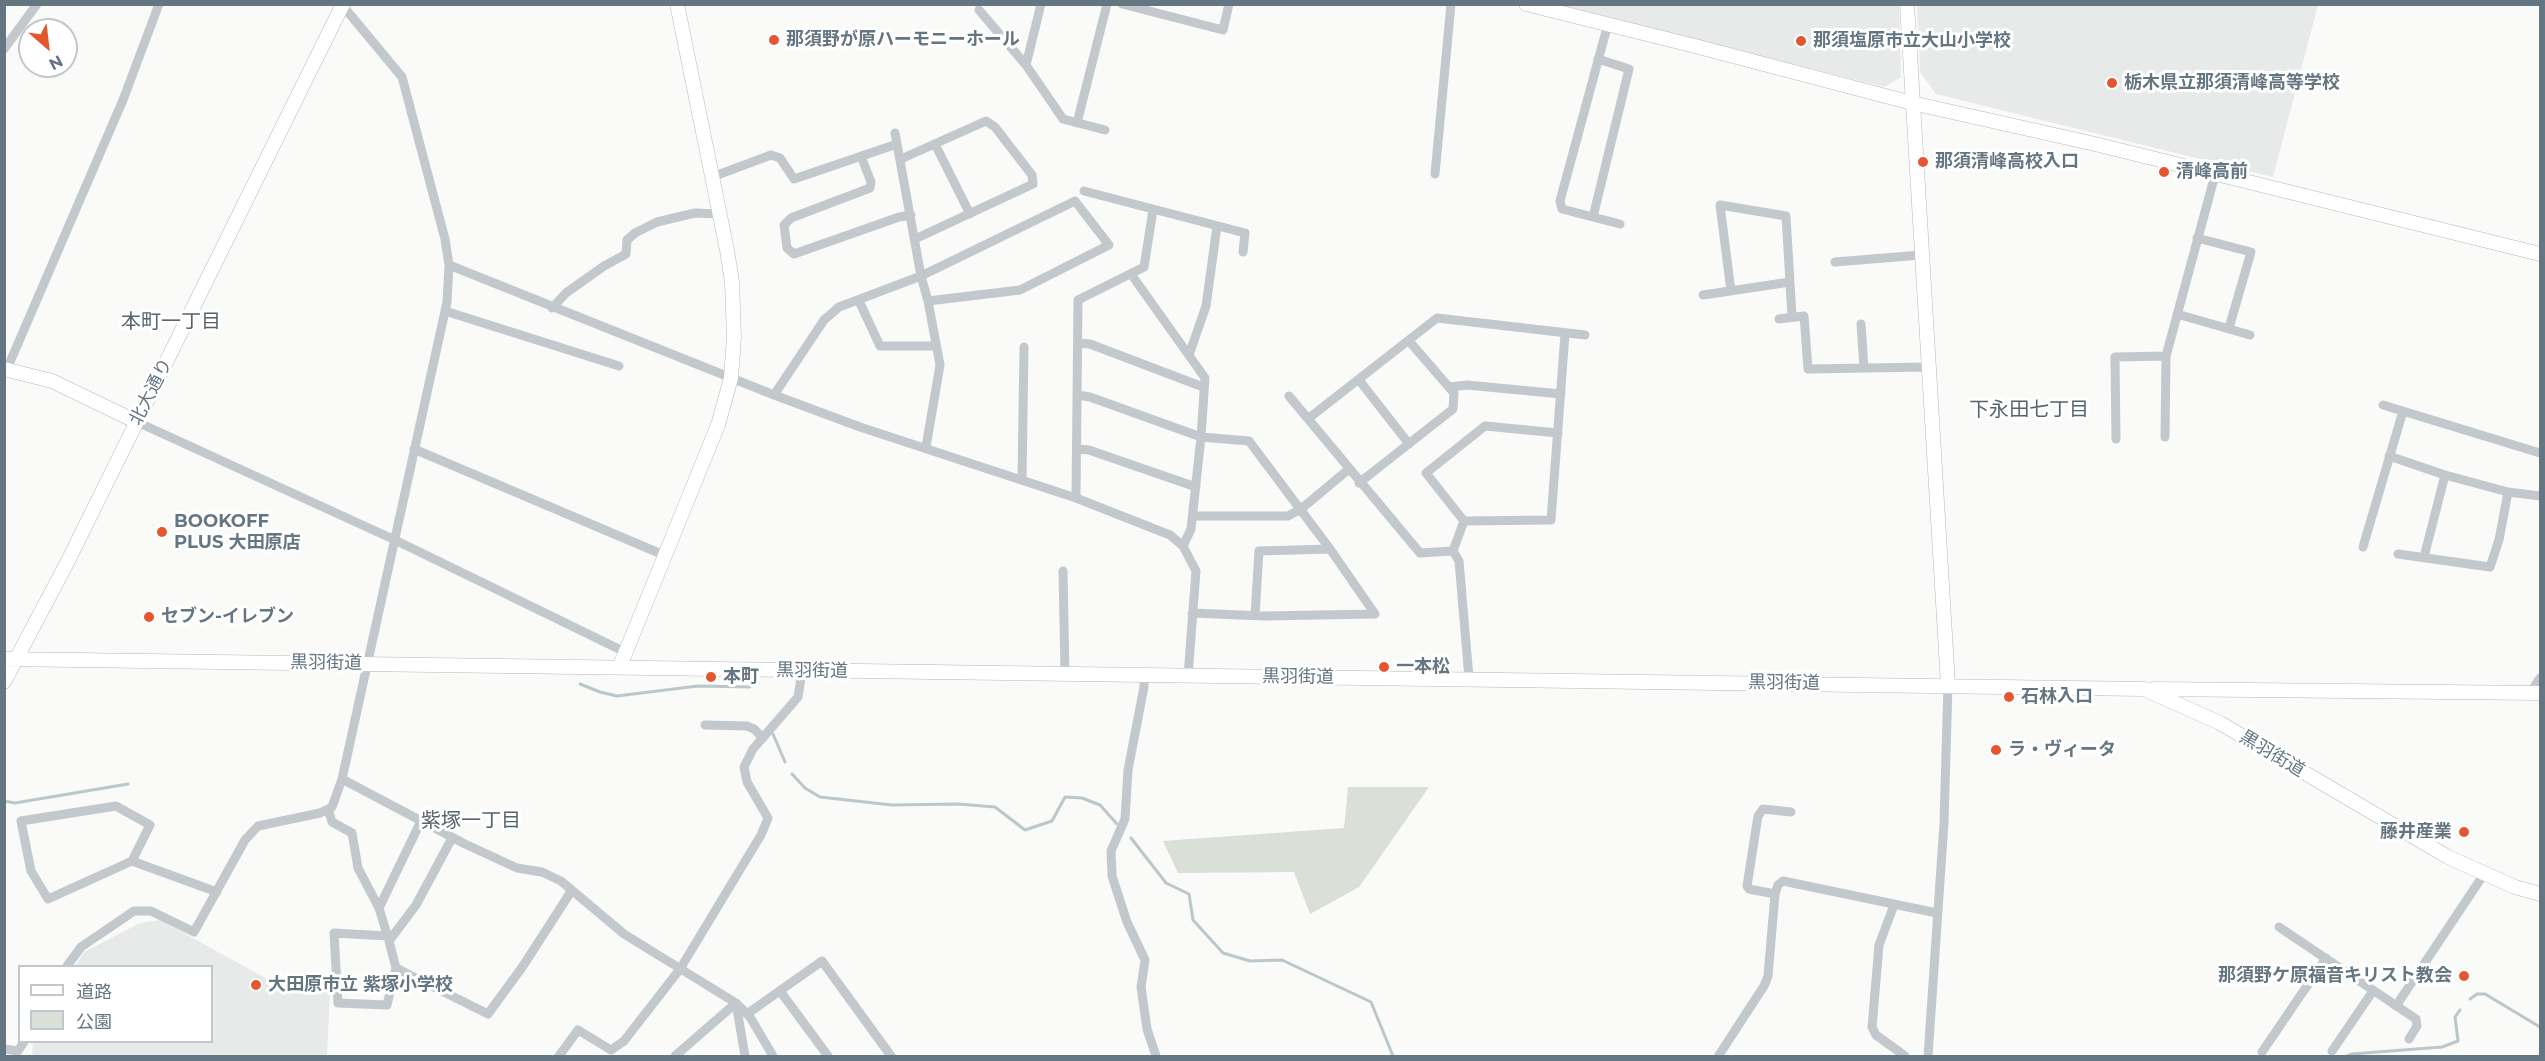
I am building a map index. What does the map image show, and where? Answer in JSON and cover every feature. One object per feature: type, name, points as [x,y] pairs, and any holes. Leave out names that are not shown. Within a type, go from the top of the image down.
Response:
[{"type":"street","points":[[4,49],[37,4]]},
{"type":"street","points":[[159,4],[123,100],[6,369],[52,381],[395,540],[626,652]]},
{"type":"street","points":[[620,666],[718,425],[730,378],[734,311],[732,282],[677,4]]},
{"type":"street","points":[[1026,65],[1041,4]]},
{"type":"street","points":[[1077,123],[1107,4]]},
{"type":"street","points":[[1122,4],[1223,30],[1229,4]]},
{"type":"street","points":[[1435,174],[1451,4]]},
{"type":"street","points":[[1526,4],[1912,103],[2095,144],[2541,255]]},
{"type":"street","points":[[1907,4],[1948,685],[1944,823],[1937,913],[1932,1031],[1928,1056]]},
{"type":"street","points":[[68,965],[81,947],[134,911],[151,911],[194,932],[245,840],[258,826],[320,813],[332,807],[342,778],[445,311],[449,265],[445,239],[402,77],[343,5]]},
{"type":"street","name":"北大通り","points":[[4,682],[10,659],[67,564],[135,421],[343,5]]},
{"type":"street","points":[[979,10],[1026,65],[1064,119],[1105,130]]},
{"type":"street","points":[[1608,24],[1560,201],[1562,209],[1620,224]]},
{"type":"street","points":[[1593,218],[1629,69],[1598,59]]},
{"type":"street","points":[[901,159],[986,121],[995,127],[1032,175],[1033,184],[915,238]]},
{"type":"street","points":[[895,133],[940,365],[926,447]]},
{"type":"street","points":[[711,177],[771,155],[780,158],[794,179],[897,144]]},
{"type":"street","points":[[935,144],[970,214]]},
{"type":"street","points":[[861,156],[872,182],[870,188],[791,218],[784,225],[787,248],[794,254],[899,217],[911,215]]},
{"type":"street","points":[[2165,437],[2166,356],[2216,175]]},
{"type":"street","points":[[1084,191],[1245,233],[1243,252]]},
{"type":"street","points":[[774,396],[824,320],[839,307],[921,276],[1076,201],[1109,245],[1020,290],[928,301]]},
{"type":"street","points":[[1731,291],[1720,205],[1786,216],[1792,317]]},
{"type":"street","points":[[1076,498],[1078,300],[1144,267],[1153,210]]},
{"type":"street","points":[[552,308],[566,293],[604,266],[626,254],[627,240],[635,233],[657,222],[695,213],[720,214]]},
{"type":"street","points":[[1189,355],[1206,306],[1217,226]]},
{"type":"street","points":[[2197,238],[2251,252],[2229,328]]},
{"type":"street","points":[[1835,262],[1921,255]]},
{"type":"street","points":[[449,265],[774,396],[860,427],[1076,498],[1170,536],[1183,546],[1196,571],[1188,675]]},
{"type":"street","points":[[1131,274],[1205,378],[1191,529],[1183,546]]},
{"type":"street","points":[[1703,295],[1790,282]]},
{"type":"street","points":[[859,301],[880,346],[936,346]]},
{"type":"street","points":[[445,311],[619,366]]},
{"type":"street","points":[[2177,314],[2250,335]]},
{"type":"street","points":[[1779,319],[1804,316],[1808,369],[1928,367]]},
{"type":"street","points":[[1309,418],[1437,318],[1585,335]]},
{"type":"street","points":[[1861,324],[1864,368]]},
{"type":"street","points":[[1464,521],[1551,520],[1565,334]]},
{"type":"street","points":[[1359,483],[1453,409],[1454,393],[1409,341]]},
{"type":"street","points":[[1078,343],[1090,344],[1203,387]]},
{"type":"street","points":[[1022,480],[1024,347]]},
{"type":"street","points":[[2116,439],[2115,357],[2166,356]]},
{"type":"street","points":[[1359,380],[1409,444]]},
{"type":"street","points":[[1450,387],[1467,385],[1561,394]]},
{"type":"street","points":[[1078,395],[1090,397],[1201,437],[1249,441],[1330,549],[1375,614],[1192,613]]},
{"type":"street","points":[[1289,396],[1359,483],[1420,553],[1452,551]]},
{"type":"street","points":[[2384,405],[2541,453]]},
{"type":"street","points":[[2363,547],[2403,411]]},
{"type":"street","points":[[1464,521],[1426,473],[1485,426],[1558,433]]},
{"type":"street","points":[[414,449],[666,556]]},
{"type":"street","points":[[1078,449],[1089,450],[1196,487]]},
{"type":"street","points":[[2389,456],[2445,476],[2508,492],[2541,496]]},
{"type":"street","points":[[1192,516],[1288,516],[1349,469]]},
{"type":"street","points":[[2424,556],[2445,476]]},
{"type":"street","points":[[2398,554],[2490,567],[2499,540],[2508,492]]},
{"type":"street","points":[[1452,551],[1464,521]]},
{"type":"street","points":[[1255,615],[1258,551],[1330,549]]},
{"type":"street","points":[[1452,551],[1459,561],[1469,678]]},
{"type":"street","points":[[1063,572],[1065,674]]},
{"type":"street","name":"黒羽街道","points":[[10,659],[620,666],[802,672],[1469,678],[2144,690],[2220,723],[2429,846],[2484,874],[2541,894]]},
{"type":"street","points":[[559,1056],[578,1030],[611,1050],[624,1041],[680,969],[761,835],[768,819],[747,782],[744,767],[746,759],[798,697],[802,672]]},
{"type":"street","points":[[1144,675],[1144,687],[1128,770],[1125,819],[1111,851],[1112,876],[1127,922],[1145,960],[1141,987],[1148,1029],[1156,1056]]},
{"type":"street","points":[[2144,690],[2535,693],[2541,678]]},
{"type":"street","points":[[705,726],[747,726],[763,738]]},
{"type":"street","points":[[342,778],[452,838],[517,868],[542,872],[561,880],[624,934],[736,1003],[747,1014],[773,1056]]},
{"type":"street","points":[[132,861],[150,825],[116,806],[21,821],[31,871],[48,899],[132,861],[217,892]]},
{"type":"street","points":[[328,809],[332,822],[352,833],[358,868],[379,908],[389,938],[396,968],[387,1005],[338,1003],[334,933],[389,938]]},
{"type":"street","points":[[1775,894],[1749,889],[1747,886],[1758,816],[1763,809],[1791,812]]},
{"type":"street","points":[[379,908],[421,821]]},
{"type":"street","points":[[389,938],[416,905],[452,838]]},
{"type":"street","points":[[2397,1006],[2484,874]]},
{"type":"street","points":[[1719,1055],[1764,986],[1768,976],[1768,953],[1778,885],[1786,880],[1937,913]]},
{"type":"street","points":[[396,968],[488,1014],[523,966],[572,890]]},
{"type":"street","points":[[1894,905],[1879,945],[1872,1028],[1876,1035],[1905,1056]]},
{"type":"street","points":[[2279,927],[2418,1022],[2409,1039]]},
{"type":"street","points":[[2262,1052],[2326,958]]},
{"type":"street","points":[[747,1014],[822,961],[891,1056]]},
{"type":"street","points":[[780,991],[828,1056]]},
{"type":"street","points":[[2332,1051],[2373,991]]},
{"type":"street","points":[[675,1056],[736,1003]]},
{"type":"street","points":[[736,1003],[745,1056]]},
{"type":"street","points":[[4,1049],[18,1051],[23,1043]]},
{"type":"shaded area","name":"那須塩原市立大山小学校","points":[[1561,5],[1899,5],[1901,77],[1884,87]]},
{"type":"shaded area","name":"栃木県立那須清峰高等学校","points":[[1917,5],[2318,5],[2273,177],[1936,94],[1920,72]]},
{"type":"shaded area","name":"大田原市立 紫塚小学校","points":[[160,920],[271,981],[330,989],[327,1056],[32,1056],[33,1043],[213,1043],[213,965],[76,965],[84,952],[140,923]]},
{"type":"green space","points":[[1348,787],[1429,787],[1359,887],[1310,914],[1294,872],[1178,873],[1163,841],[1344,828]]},
{"type":"waterway","points":[[580,684],[617,696],[698,686],[750,687]]},
{"type":"waterway","points":[[773,734],[785,762]]},
{"type":"waterway","points":[[792,774],[805,788],[820,797],[892,805],[958,804],[995,807],[1025,830],[1052,821],[1065,797],[1082,798],[1100,805],[1117,824]]},
{"type":"waterway","points":[[4,801],[15,803],[128,784]]},
{"type":"waterway","points":[[1131,838],[1166,883],[1189,894],[1193,920],[1223,953],[1250,961],[1282,960],[1371,1002],[1393,1056]]},
{"type":"waterway","points":[[2470,999],[2477,994],[2485,994],[2540,1027]]},
{"type":"waterway","points":[[2347,1056],[2442,1047],[2458,1041],[2455,1017],[2460,1010]]},
{"type":"place","name":"那須野が原ハーモニーホール","points":[[774,40]]},
{"type":"place","name":"那須塩原市立大山小学校","points":[[1801,41]]},
{"type":"place","name":"栃木県立那須清峰高等学校","points":[[2112,83]]},
{"type":"place","name":"那須清峰高校入口","points":[[1923,162]]},
{"type":"place","name":"清峰高前","points":[[2164,172]]},
{"type":"place","name":"BOOKOFF PLUS 大田原店","points":[[162,532]]},
{"type":"place","name":"セブン-イレブン","points":[[149,617]]},
{"type":"place","name":"一本松","points":[[1384,667]]},
{"type":"place","name":"本町","points":[[711,677]]},
{"type":"place","name":"石林入口","points":[[2009,697]]},
{"type":"place","name":"ラ・ヴィータ","points":[[1996,750]]},
{"type":"place","name":"藤井産業","points":[[2464,832]]},
{"type":"place","name":"那須野ケ原福音キリスト教会","points":[[2464,976]]},
{"type":"place","name":"大田原市立 紫塚小学校","points":[[256,985]]},
{"type":"district","name":"本町一丁目","points":[[171,322]]},
{"type":"district","name":"下永田七丁目","points":[[2029,410]]},
{"type":"district","name":"紫塚一丁目","points":[[471,821]]}]
